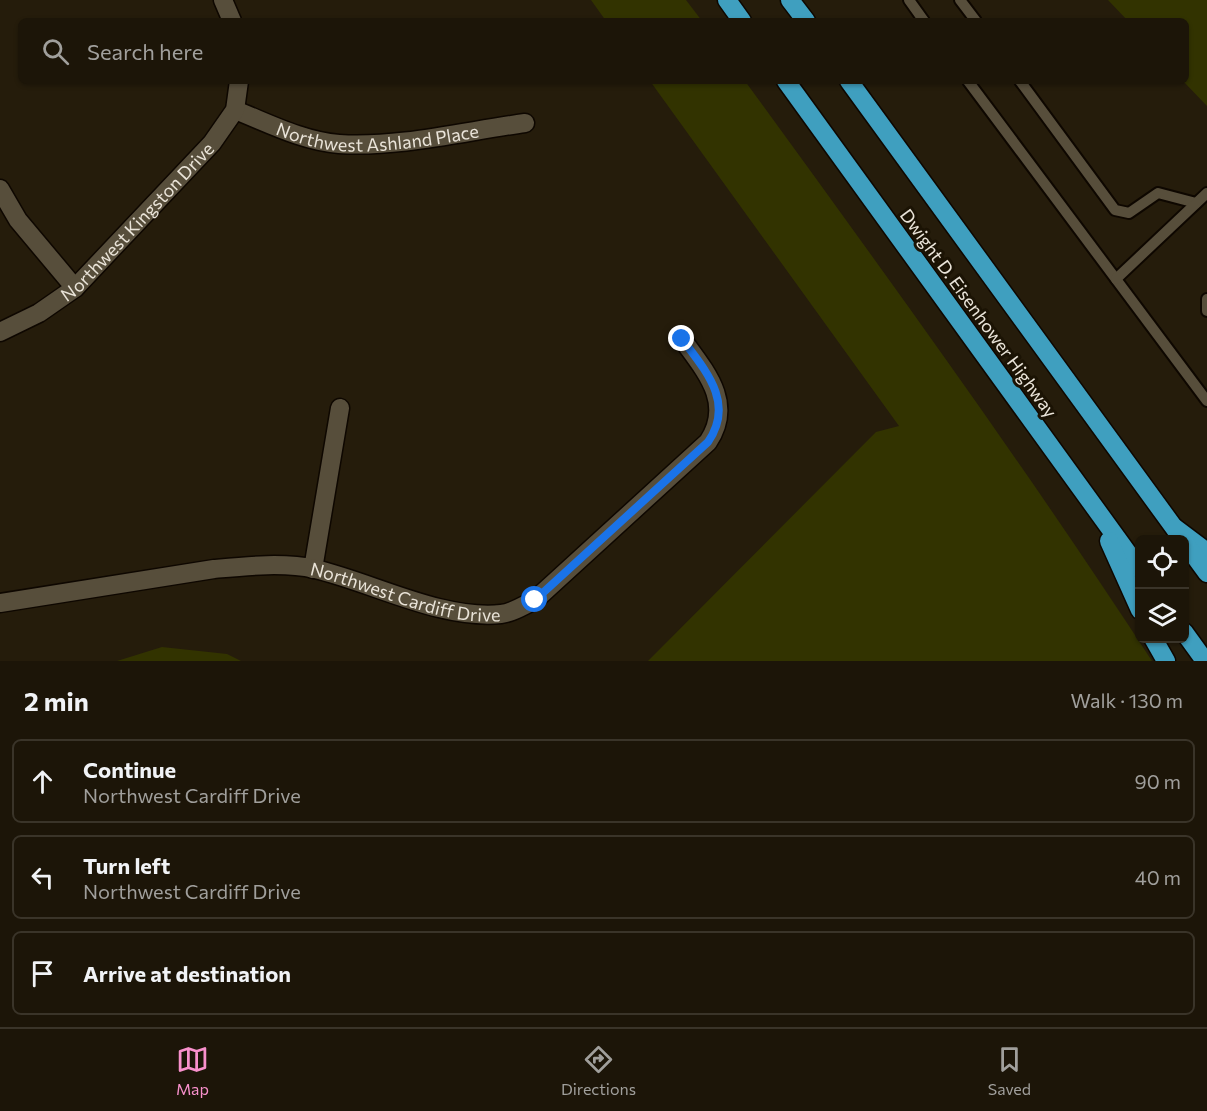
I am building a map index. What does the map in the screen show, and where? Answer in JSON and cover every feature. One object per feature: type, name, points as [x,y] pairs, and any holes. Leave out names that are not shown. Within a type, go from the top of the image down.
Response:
[{"type":"highway","points":[[727,0],[740,18]]},
{"type":"highway","points":[[790,0],[804,18]]},
{"type":"highway","name":"Dwight D. Eisenhower Highway","points":[[788,84],[1135,563]]},
{"type":"highway","name":"Dwight D. Eisenhower Highway","points":[[851,84],[1179,535]]},
{"type":"highway","points":[[1095,509],[1135,599]]},
{"type":"highway","points":[[1189,541],[1207,552]]},
{"type":"highway","name":"Dwight D. Eisenhower Highway","points":[[1189,548],[1207,573]]},
{"type":"highway","points":[[1189,638],[1206,661]]},
{"type":"highway","points":[[1155,643],[1166,661]]},
{"type":"street","points":[[223,0],[231,18]]},
{"type":"street","name":"Northwest Kingston Drive","points":[[0,332],[39,313],[75,288],[212,143],[235,110],[238,84]]},
{"type":"street","name":"Northwest Ashland Place","points":[[235,110],[296,135],[337,144],[376,144],[525,123]]},
{"type":"street","points":[[0,189],[18,220],[75,288]]},
{"type":"street","name":"Northwest Cardiff Drive","points":[[0,603],[214,569],[248,566],[313,569],[464,614],[503,614],[535,600],[708,442],[716,431],[720,412],[716,393],[709,376],[682,339]]},
{"type":"street","points":[[313,569],[340,408]]},
{"type":"lane","points":[[909,0],[922,18]]},
{"type":"lane","points":[[960,0],[974,18]]},
{"type":"lane","points":[[970,84],[1207,401]]},
{"type":"lane","points":[[1022,84],[1115,210],[1129,213],[1158,193],[1196,203]]},
{"type":"lane","points":[[1116,279],[1207,193]]},
{"type":"lane","points":[[1207,299],[1207,311]]},
{"type":"shaded area","points":[[591,0],[686,0],[700,18],[604,18]]},
{"type":"shaded area","points":[[1108,0],[1207,0],[1207,106],[1186,84],[1189,84],[1189,18],[1125,18]]},
{"type":"shaded area","points":[[652,84],[747,84],[1003,441],[1135,635],[1135,643],[1140,643],[1152,661],[648,661],[876,432],[899,426]]},
{"type":"shaded area","points":[[162,647],[227,654],[241,661],[117,661]]},
{"type":"route","points":[[535,600],[708,442],[716,431],[720,412],[716,393],[709,376],[682,339]]}]
